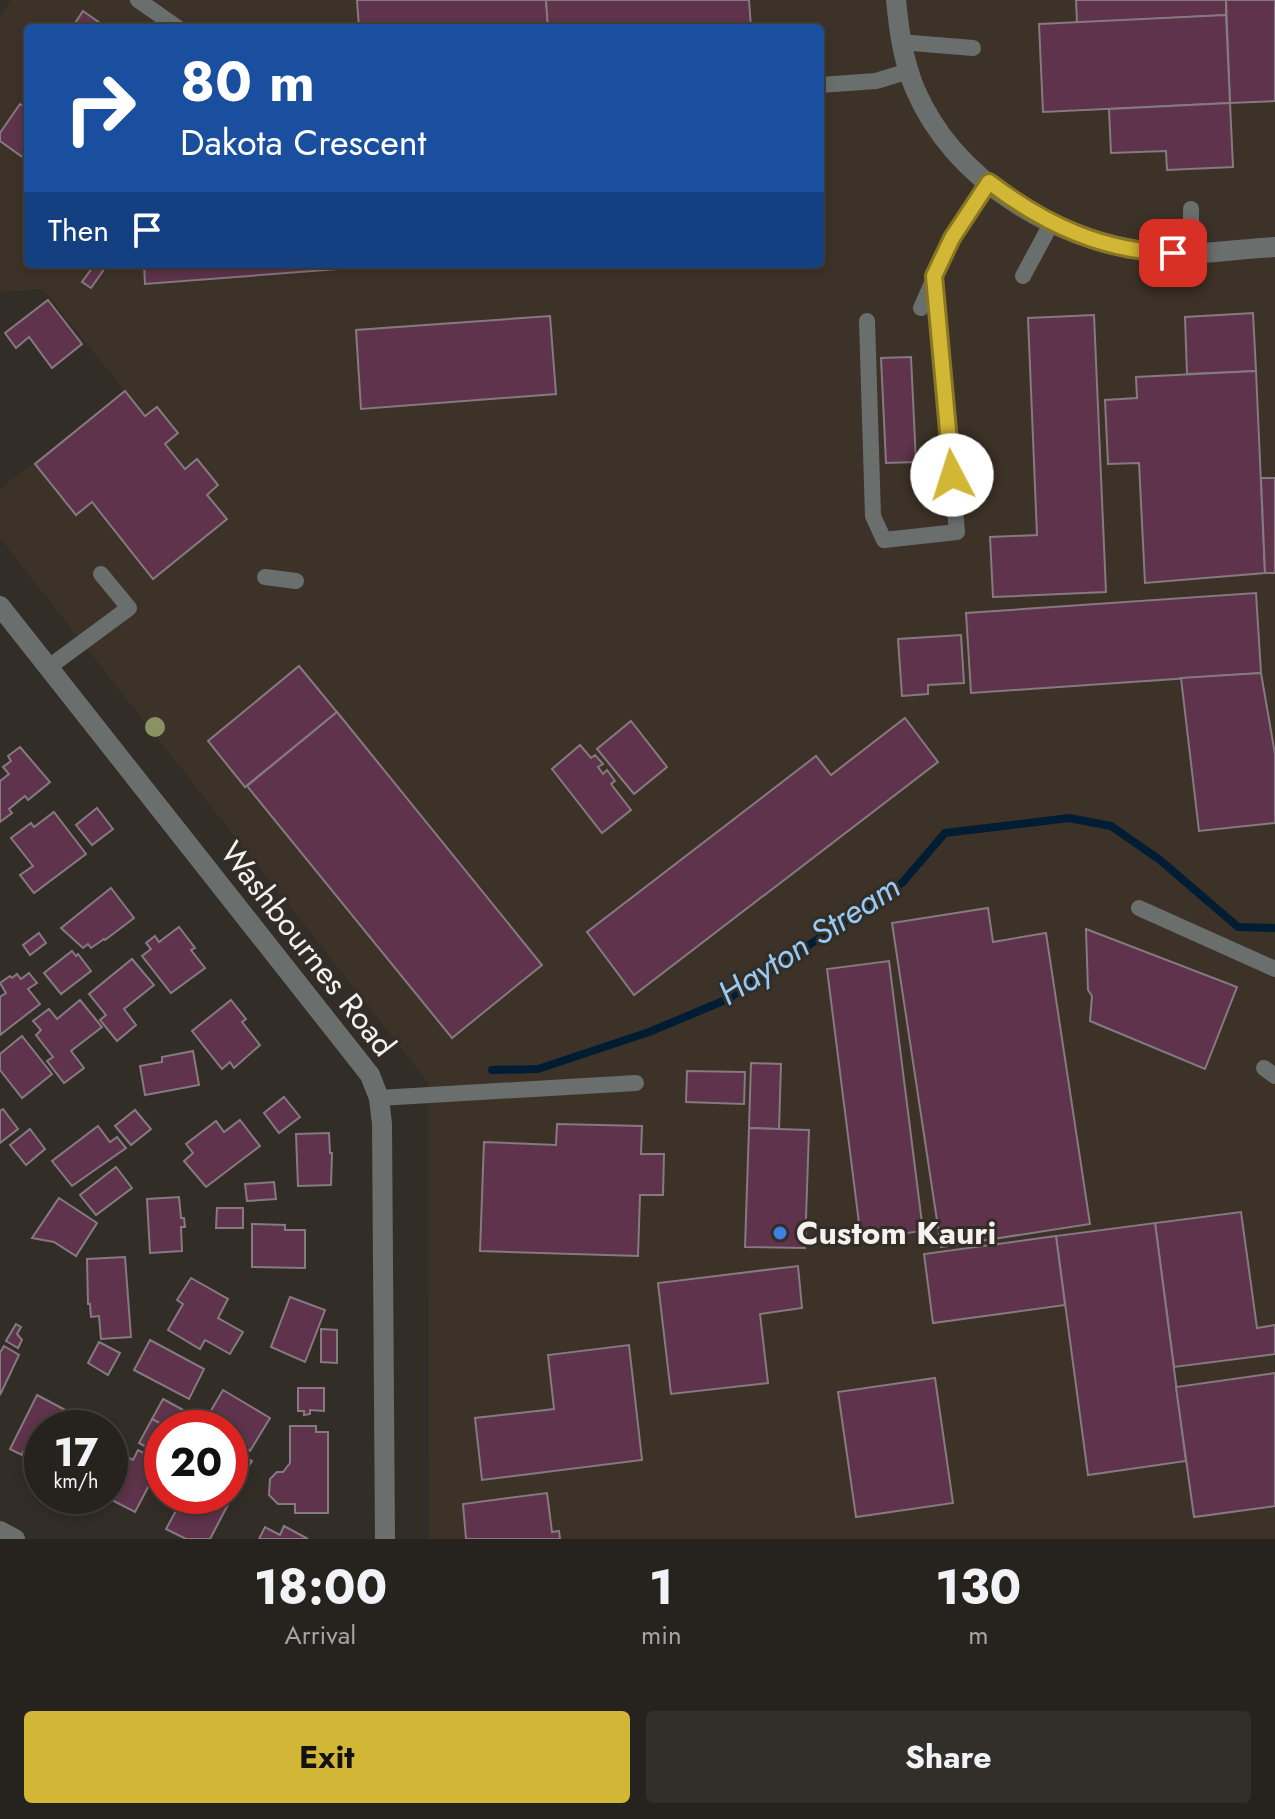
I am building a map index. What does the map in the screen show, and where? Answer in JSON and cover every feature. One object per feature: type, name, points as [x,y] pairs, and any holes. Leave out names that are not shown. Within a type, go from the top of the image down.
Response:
[{"type":"street","points":[[896,0],[900,42],[909,71],[931,119],[967,163],[1019,205],[1051,224],[1105,245],[1156,253],[1275,247]]},
{"type":"street","name":"Washbournes Road","points":[[0,606],[370,1075],[379,1098],[382,1140],[385,1539]]},
{"type":"street","points":[[0,1531],[15,1539]]},
{"type":"lane","points":[[138,0],[172,24]]},
{"type":"lane","points":[[900,42],[973,48]]},
{"type":"lane","points":[[824,85],[876,81],[909,71]]},
{"type":"lane","points":[[921,308],[952,238],[989,182]]},
{"type":"lane","points":[[1191,209],[1191,253]]},
{"type":"lane","points":[[1023,276],[1051,224]]},
{"type":"lane","points":[[867,321],[873,516],[884,540],[957,532],[934,276]]},
{"type":"lane","points":[[49,667],[129,608],[101,574]]},
{"type":"lane","points":[[265,577],[296,581]]},
{"type":"lane","points":[[1139,908],[1275,969]]},
{"type":"lane","points":[[379,1098],[636,1083]]},
{"type":"shaded area","points":[[11,0],[1275,0],[1275,1539],[429,1539],[428,1082],[0,538],[0,489],[125,391],[43,289],[0,292],[0,16]]},
{"type":"building","points":[[357,0],[546,0],[548,24],[359,24]]},
{"type":"building","points":[[546,0],[749,0],[751,24],[548,24]]},
{"type":"building","points":[[1076,0],[1226,0],[1226,15],[1077,23]]},
{"type":"building","points":[[1226,0],[1275,0],[1275,101],[1230,103]]},
{"type":"building","points":[[83,11],[101,24],[75,24]]},
{"type":"building","points":[[1226,15],[1230,103],[1043,112],[1039,24]]},
{"type":"building","points":[[1230,103],[1233,167],[1167,170],[1166,151],[1111,153],[1109,109]]},
{"type":"building","points":[[20,104],[24,106],[24,158],[0,141],[0,133]]},
{"type":"building","points":[[92,268],[105,268],[91,288],[82,282]]},
{"type":"building","points":[[144,268],[351,268],[145,284]]},
{"type":"building","points":[[48,300],[82,344],[52,368],[29,337],[16,348],[5,333]]},
{"type":"building","points":[[1253,313],[1256,371],[1187,374],[1185,317]]},
{"type":"building","points":[[1094,315],[1106,592],[993,597],[990,537],[1037,535],[1028,318]]},
{"type":"building","points":[[550,316],[556,394],[361,409],[356,330]]},
{"type":"building","points":[[911,357],[916,462],[886,463],[881,358]]},
{"type":"building","points":[[1256,371],[1265,573],[1145,583],[1139,463],[1108,464],[1105,400],[1137,398],[1136,377]]},
{"type":"building","points":[[125,391],[145,416],[157,407],[178,433],[165,444],[185,469],[197,459],[218,485],[207,495],[227,519],[153,579],[92,502],[76,515],[35,464]]},
{"type":"building","points":[[1261,478],[1275,478],[1275,573],[1265,573]]},
{"type":"building","points":[[1256,593],[1261,673],[971,693],[966,613]]},
{"type":"building","points":[[961,635],[964,683],[928,685],[928,694],[902,696],[898,639]]},
{"type":"building","points":[[299,666],[337,712],[245,787],[208,741]]},
{"type":"building","points":[[1261,673],[1275,754],[1275,823],[1199,831],[1181,678]]},
{"type":"building","points":[[337,712],[542,965],[452,1038],[247,786]]},
{"type":"building","points":[[905,718],[938,762],[634,995],[587,932],[816,756],[831,775]]},
{"type":"building","points":[[631,721],[667,767],[634,794],[597,749]]},
{"type":"building","points":[[580,745],[591,758],[595,755],[603,764],[598,767],[603,774],[607,770],[615,781],[611,784],[631,810],[602,833],[552,769]]},
{"type":"building","points":[[20,747],[50,782],[28,800],[25,796],[9,809],[12,813],[0,822],[0,781],[9,774],[3,767],[11,761],[8,756]]},
{"type":"building","points":[[97,808],[113,829],[92,845],[76,825]]},
{"type":"building","points":[[54,812],[86,854],[34,893],[20,875],[33,866],[11,838],[31,823],[34,827]]},
{"type":"building","points":[[111,888],[134,918],[105,940],[91,948],[88,944],[83,948],[61,928]]},
{"type":"building","points":[[988,908],[993,942],[1046,933],[1090,1224],[941,1247],[892,923]]},
{"type":"building","points":[[179,927],[205,968],[171,993],[142,956],[151,949],[146,943],[155,936],[159,942]]},
{"type":"building","points":[[1086,929],[1237,987],[1205,1069],[1090,1021],[1092,996],[1088,990]]},
{"type":"building","points":[[39,933],[46,943],[30,955],[23,945]]},
{"type":"building","points":[[72,951],[91,971],[61,994],[44,973]]},
{"type":"building","points":[[132,959],[154,985],[124,1009],[136,1025],[117,1041],[100,1020],[106,1015],[89,994]]},
{"type":"building","points":[[889,961],[923,1231],[861,1239],[827,969]]},
{"type":"building","points":[[29,973],[37,983],[28,989],[40,1004],[0,1035],[0,997],[6,993],[0,983],[10,976],[12,978],[17,974],[21,979]]},
{"type":"building","points":[[80,1000],[102,1027],[71,1051],[84,1068],[64,1083],[47,1061],[53,1057],[36,1035],[41,1030],[33,1021],[49,1009],[57,1019]]},
{"type":"building","points":[[231,1000],[246,1019],[242,1022],[260,1045],[234,1068],[230,1062],[222,1069],[192,1031]]},
{"type":"building","points":[[22,1036],[52,1074],[22,1098],[0,1070],[0,1054]]},
{"type":"building","points":[[193,1051],[199,1085],[145,1095],[140,1066],[162,1062],[162,1057]]},
{"type":"building","points":[[751,1063],[781,1064],[779,1129],[749,1128]]},
{"type":"building","points":[[687,1071],[745,1072],[744,1104],[686,1102]]},
{"type":"building","points":[[284,1097],[300,1117],[279,1133],[264,1113]]},
{"type":"building","points":[[3,1109],[18,1129],[0,1143],[0,1111]]},
{"type":"building","points":[[135,1110],[151,1129],[131,1145],[115,1126]]},
{"type":"building","points":[[240,1120],[260,1146],[206,1187],[184,1161],[193,1153],[186,1144],[216,1121],[224,1132]]},
{"type":"building","points":[[557,1124],[642,1126],[641,1154],[664,1154],[663,1195],[640,1195],[638,1256],[480,1251],[484,1142],[556,1145]]},
{"type":"building","points":[[98,1126],[110,1142],[117,1137],[126,1148],[72,1186],[52,1161]]},
{"type":"building","points":[[749,1128],[809,1130],[805,1248],[745,1247]]},
{"type":"building","points":[[30,1129],[45,1149],[26,1165],[10,1145]]},
{"type":"building","points":[[329,1133],[331,1185],[298,1186],[296,1134]]},
{"type":"building","points":[[116,1167],[132,1188],[96,1215],[80,1195]]},
{"type":"building","points":[[274,1182],[276,1199],[247,1201],[245,1184]]},
{"type":"building","points":[[179,1197],[185,1227],[181,1227],[182,1251],[150,1253],[147,1199]]},
{"type":"building","points":[[59,1198],[97,1223],[76,1256],[54,1242],[32,1238]]},
{"type":"building","points":[[217,1208],[243,1208],[243,1228],[216,1228]]},
{"type":"building","points":[[1241,1212],[1257,1328],[1275,1325],[1275,1354],[1174,1367],[1155,1223]]},
{"type":"building","points":[[1155,1223],[1186,1461],[1088,1475],[1056,1236]]},
{"type":"building","points":[[252,1224],[285,1225],[285,1230],[305,1230],[305,1268],[252,1267]]},
{"type":"building","points":[[1056,1236],[1065,1305],[933,1323],[924,1254]]},
{"type":"building","points":[[125,1257],[131,1337],[101,1339],[99,1316],[91,1317],[88,1304],[87,1259]]},
{"type":"building","points":[[798,1266],[802,1308],[760,1314],[768,1383],[671,1394],[658,1283]]},
{"type":"building","points":[[191,1278],[228,1299],[218,1318],[243,1332],[230,1354],[205,1340],[200,1349],[168,1330],[183,1304],[177,1300]]},
{"type":"building","points":[[290,1297],[325,1310],[305,1362],[271,1347]]},
{"type":"building","points":[[16,1324],[21,1327],[17,1334],[22,1340],[18,1348],[6,1341]]},
{"type":"building","points":[[321,1329],[337,1330],[337,1363],[321,1362]]},
{"type":"building","points":[[150,1340],[204,1369],[189,1399],[134,1370]]},
{"type":"building","points":[[99,1342],[120,1353],[108,1375],[88,1363]]},
{"type":"building","points":[[629,1345],[642,1460],[482,1480],[475,1418],[554,1409],[548,1355]]},
{"type":"building","points":[[4,1346],[19,1355],[0,1395],[0,1353]]},
{"type":"building","points":[[1275,1373],[1275,1506],[1194,1517],[1176,1387]]},
{"type":"building","points":[[935,1378],[953,1503],[856,1517],[838,1392]]},
{"type":"building","points":[[298,1388],[324,1388],[324,1411],[310,1410],[310,1414],[304,1415],[304,1411],[298,1411]]},
{"type":"building","points":[[223,1390],[270,1418],[250,1451],[248,1410],[211,1410]]},
{"type":"building","points":[[37,1395],[65,1410],[30,1410]]},
{"type":"building","points":[[163,1399],[183,1410],[157,1410]]},
{"type":"building","points":[[24,1421],[24,1453],[22,1455],[10,1449]]},
{"type":"building","points":[[290,1426],[316,1426],[316,1432],[328,1432],[328,1513],[295,1513],[295,1504],[278,1504],[269,1495],[270,1479],[277,1472],[283,1472],[290,1463]]},
{"type":"building","points":[[138,1450],[144,1453],[144,1495],[135,1512],[128,1508],[128,1457],[133,1460]]},
{"type":"building","points":[[547,1493],[552,1532],[559,1531],[560,1539],[466,1539],[463,1504]]},
{"type":"building","points":[[174,1514],[223,1514],[210,1539],[186,1539],[166,1529]]},
{"type":"building","points":[[284,1526],[308,1539],[259,1539],[265,1527],[280,1535]]},
{"type":"waterway","name":"Hayton Stream","points":[[492,1070],[538,1069],[649,1032],[728,999],[902,883],[945,833],[1069,818],[1111,826],[1160,860],[1238,927],[1275,928]]},
{"type":"place","name":"Custom Kauri","points":[[780,1233]]},
{"type":"route","points":[[952,475],[934,276],[952,238],[989,182],[1051,224],[1081,236],[1105,245],[1173,253]]}]
